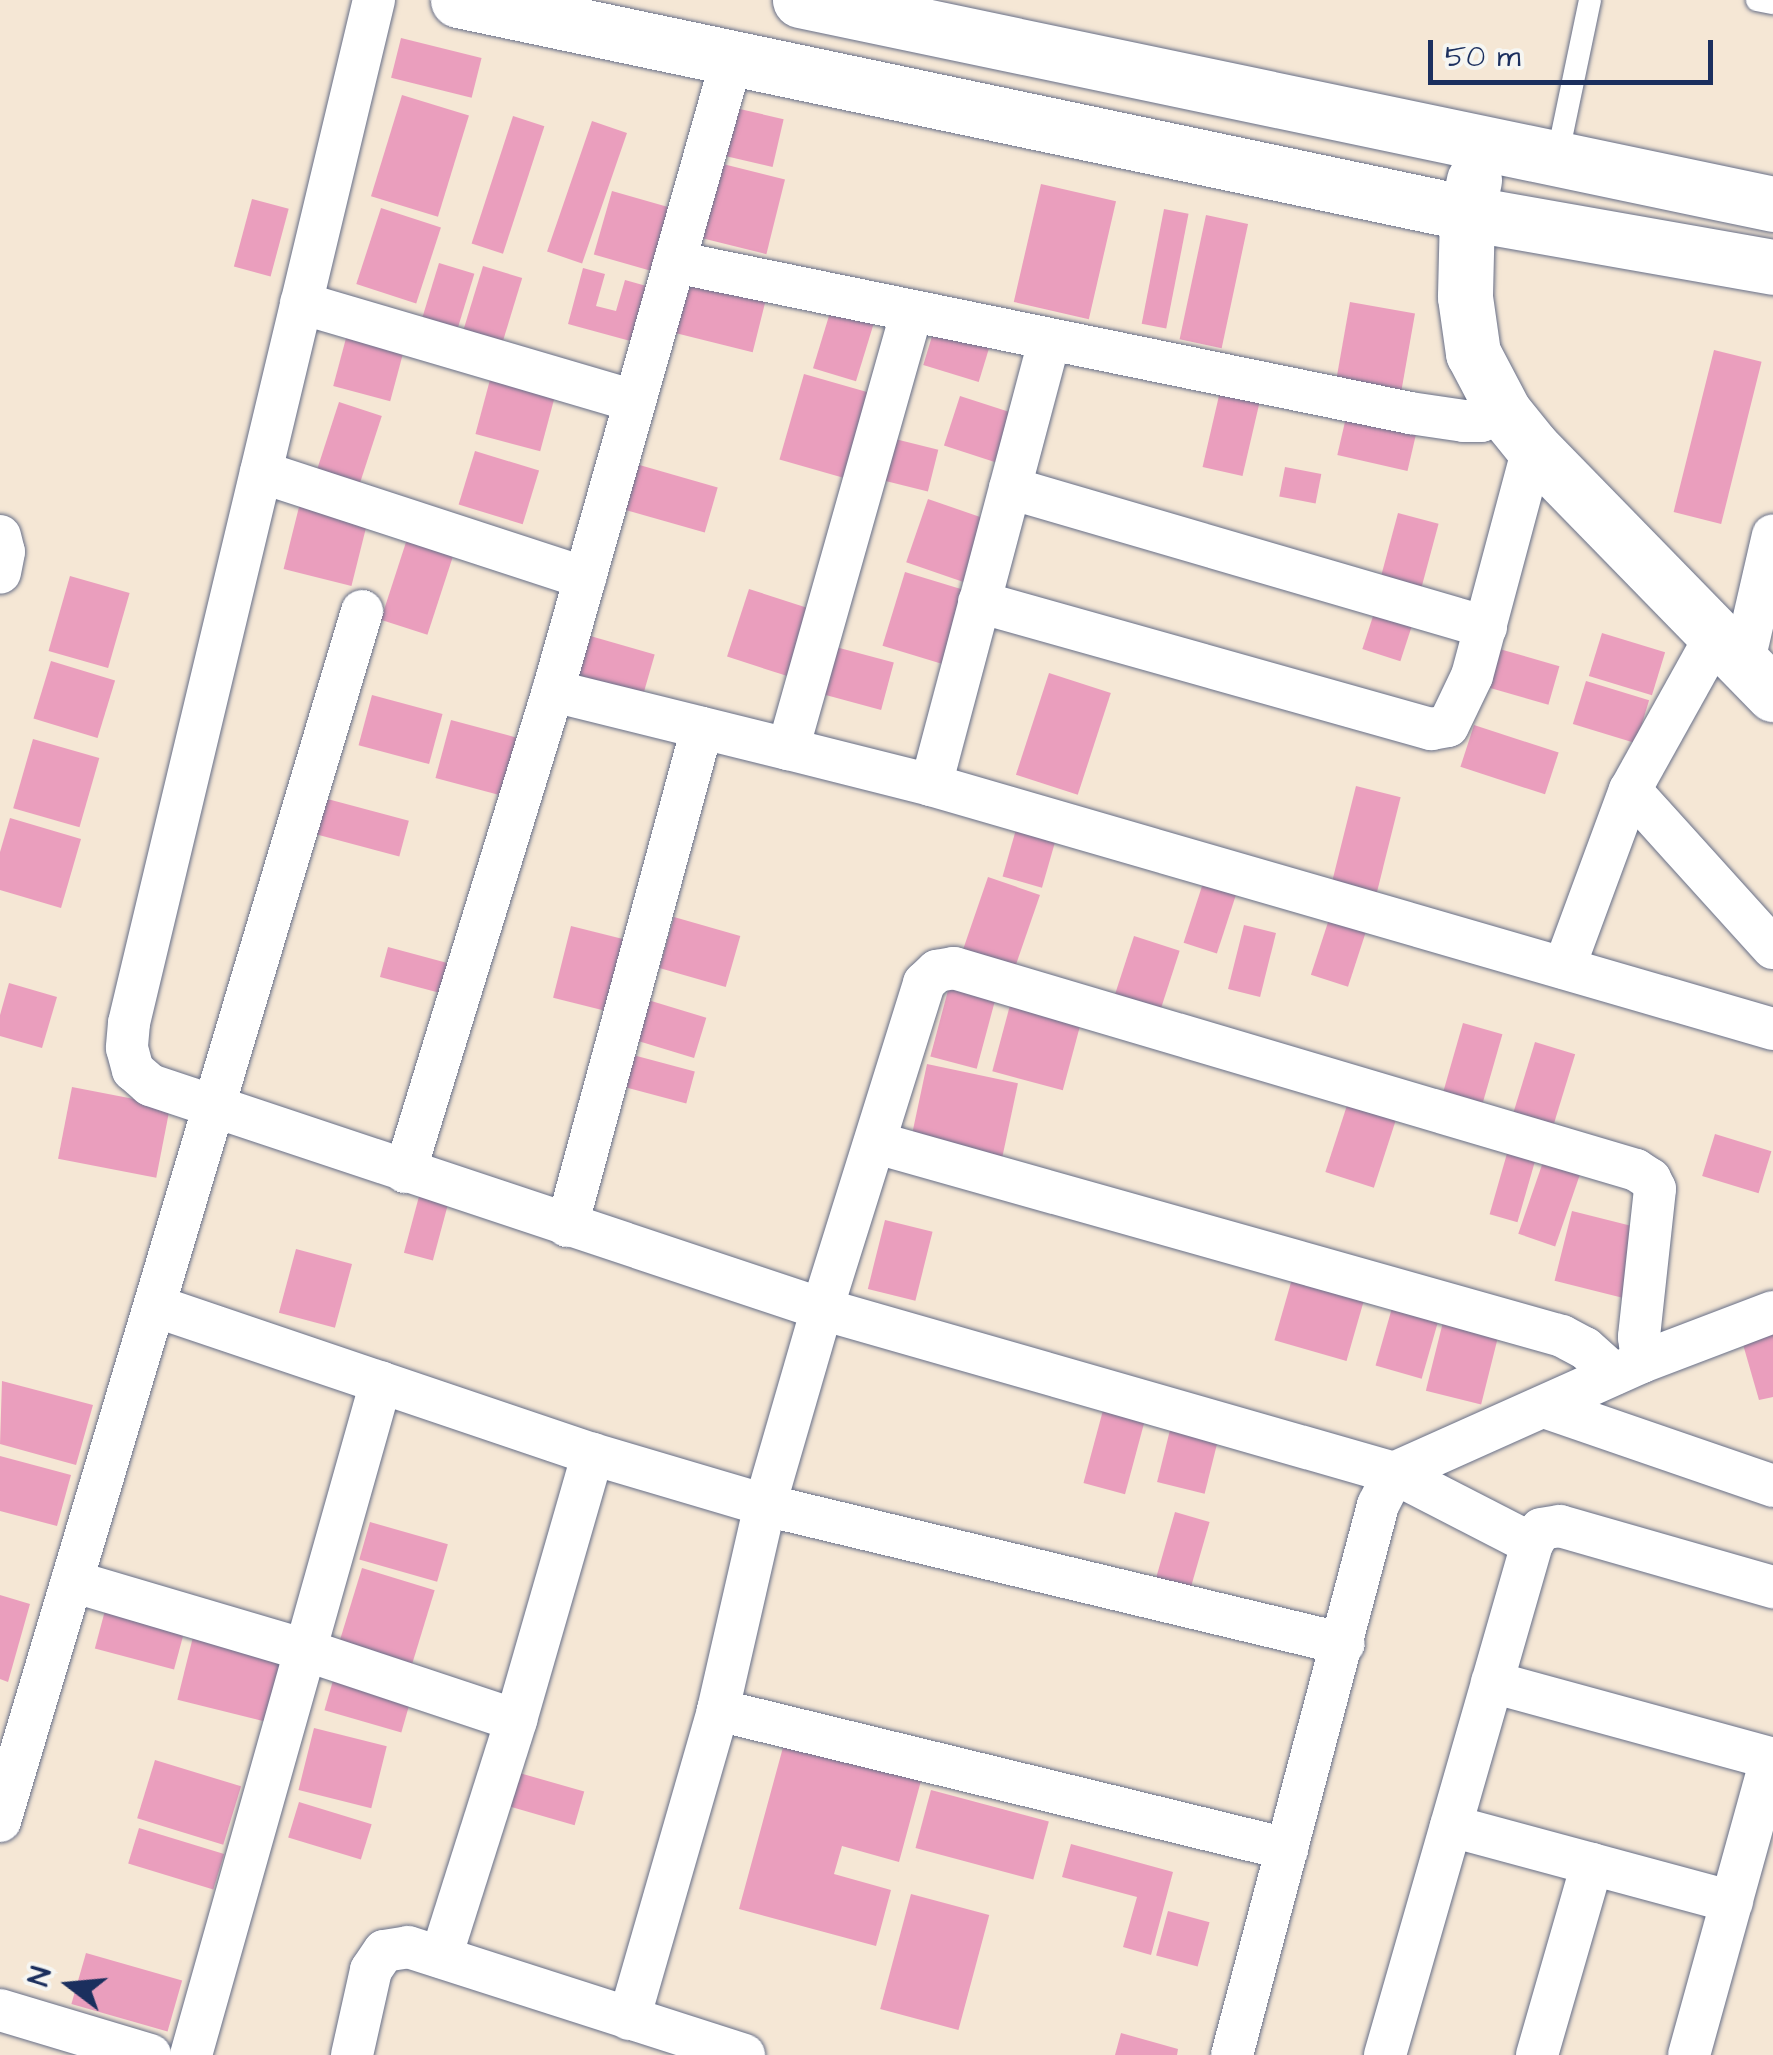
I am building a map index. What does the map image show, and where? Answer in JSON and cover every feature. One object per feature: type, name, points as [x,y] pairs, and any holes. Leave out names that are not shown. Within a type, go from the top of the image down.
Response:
[{"type":"street","points":[[374,0],[129,1023],[127,1048],[133,1070],[150,1085],[822,1309],[1394,1473],[1532,1544]]},
{"type":"street","points":[[458,0],[1468,213],[1773,267]]},
{"type":"street","points":[[800,0],[1773,204]]},
{"type":"street","points":[[405,1172],[553,691],[732,59]]},
{"type":"street","points":[[1480,142],[1468,213],[1465,297],[1473,353],[1518,430],[1744,665]]},
{"type":"street","points":[[674,262],[1048,342],[1410,414],[1481,421],[1518,430]]},
{"type":"street","points":[[301,303],[635,401]]},
{"type":"street","points":[[788,749],[910,313]]},
{"type":"street","points":[[931,785],[1048,342]]},
{"type":"street","points":[[979,602],[1431,729],[1448,726],[1458,711],[1486,627],[1518,430]]},
{"type":"street","points":[[261,472],[585,578]]},
{"type":"street","points":[[1010,488],[1486,627]]},
{"type":"street","points":[[1564,968],[1630,790],[1744,665],[1773,535]]},
{"type":"street","points":[[0,536],[4,552],[0,572]]},
{"type":"street","points":[[0,1820],[362,611]]},
{"type":"street","points":[[553,691],[931,785],[1773,1030]]},
{"type":"street","points":[[568,1226],[702,728]]},
{"type":"street","points":[[1630,790],[1773,948]]},
{"type":"street","points":[[629,2019],[718,1710],[765,1505],[822,1309],[924,983],[936,970],[954,968],[1636,1170],[1650,1178],[1655,1189],[1639,1337],[1628,1368]]},
{"type":"street","points":[[877,1143],[1562,1336],[1628,1368]]},
{"type":"street","points":[[155,1306],[592,1454],[765,1505],[1344,1644]]},
{"type":"street","points":[[1232,2055],[1378,1505],[1394,1473],[1628,1368],[1773,1312]]},
{"type":"street","points":[[190,2055],[381,1382]]},
{"type":"street","points":[[1544,1407],[1773,1486]]},
{"type":"street","points":[[440,1957],[516,1720],[592,1454]]},
{"type":"street","points":[[1385,2055],[1532,1544],[1541,1530],[1560,1526],[1773,1587]]},
{"type":"street","points":[[72,1581],[305,1650],[516,1720]]},
{"type":"street","points":[[1492,1682],[1772,1759],[1690,2055]]},
{"type":"street","points":[[718,1710],[1287,1849]]},
{"type":"street","points":[[1451,1826],[1732,1902]]},
{"type":"street","points":[[1536,2055],[1592,1864]]},
{"type":"street","points":[[352,2055],[371,1970],[384,1951],[408,1947],[629,2019],[698,2048],[744,2055]]},
{"type":"street","points":[[0,2010],[150,2055]]},
{"type":"lane","points":[[1557,158],[1590,0]]},
{"type":"lane","points":[[1757,0],[1773,3]]},
{"type":"building","points":[[401,38],[482,58],[472,98],[391,78]]},
{"type":"building","points":[[402,95],[469,115],[438,217],[371,196]]},
{"type":"building","points":[[731,107],[784,119],[773,167],[720,155]]},
{"type":"building","points":[[513,116],[544,126],[503,254],[472,243]]},
{"type":"building","points":[[592,121],[627,133],[582,264],[547,251]]},
{"type":"building","points":[[719,163],[785,179],[766,254],[700,238]]},
{"type":"building","points":[[1041,184],[1116,201],[1089,319],[1014,302]]},
{"type":"building","points":[[612,191],[680,211],[662,274],[594,254]]},
{"type":"building","points":[[252,199],[289,209],[271,276],[234,267]]},
{"type":"building","points":[[381,208],[441,227],[416,304],[356,284]]},
{"type":"building","points":[[1164,209],[1189,214],[1166,329],[1142,324]]},
{"type":"building","points":[[1206,215],[1248,224],[1222,348],[1180,339]]},
{"type":"building","points":[[439,263],[474,274],[454,341],[419,330]]},
{"type":"building","points":[[483,266],[522,278],[501,349],[461,337]]},
{"type":"building","points":[[583,268],[605,274],[596,306],[616,311],[625,280],[650,287],[634,342],[568,324]]},
{"type":"building","points":[[683,268],[768,289],[753,352],[667,331]]},
{"type":"building","points":[[1350,302],[1415,313],[1401,391],[1336,380]]},
{"type":"building","points":[[832,306],[875,319],[856,381],[813,368]]},
{"type":"building","points":[[937,320],[992,337],[979,382],[923,365]]},
{"type":"building","points":[[349,327],[406,342],[390,401],[333,386]]},
{"type":"building","points":[[1714,350],[1762,362],[1721,524],[1674,512]]},
{"type":"building","points":[[804,374],[871,393],[847,479],[779,460]]},
{"type":"building","points":[[491,376],[556,393],[540,451],[475,434]]},
{"type":"building","points":[[1221,387],[1261,396],[1243,476],[1203,467]]},
{"type":"building","points":[[960,396],[1020,415],[1004,465],[944,445]]},
{"type":"building","points":[[339,402],[382,416],[359,485],[316,471]]},
{"type":"building","points":[[1347,413],[1417,429],[1407,471],[1337,455]]},
{"type":"building","points":[[883,436],[938,450],[928,492],[873,478]]},
{"type":"building","points":[[475,451],[539,471],[523,524],[459,505]]},
{"type":"building","points":[[636,464],[718,487],[705,533],[623,509]]},
{"type":"building","points":[[1285,467],[1321,474],[1316,504],[1279,496]]},
{"type":"building","points":[[928,499],[996,522],[974,586],[906,562]]},
{"type":"building","points":[[300,503],[368,520],[351,586],[284,569]]},
{"type":"building","points":[[1398,513],[1439,524],[1421,588],[1381,577]]},
{"type":"building","points":[[408,536],[455,551],[427,635],[381,620]]},
{"type":"building","points":[[905,572],[969,592],[947,665],[882,646]]},
{"type":"building","points":[[70,576],[130,593],[108,668],[49,651]]},
{"type":"building","points":[[749,589],[811,609],[789,677],[727,657]]},
{"type":"building","points":[[1375,610],[1413,622],[1400,661],[1362,649]]},
{"type":"building","points":[[573,631],[655,654],[643,695],[561,671]]},
{"type":"building","points":[[1602,633],[1665,652],[1652,695],[1589,676]]},
{"type":"building","points":[[832,646],[894,663],[881,710],[819,693]]},
{"type":"building","points":[[1496,648],[1559,666],[1548,705],[1485,686]]},
{"type":"building","points":[[51,661],[115,681],[98,738],[33,718]]},
{"type":"building","points":[[1049,673],[1111,693],[1078,795],[1016,775]]},
{"type":"building","points":[[1586,681],[1649,700],[1636,743],[1573,724]]},
{"type":"building","points":[[372,695],[443,714],[429,764],[359,745]]},
{"type":"building","points":[[451,720],[520,738],[504,796],[435,778]]},
{"type":"building","points":[[1474,725],[1559,753],[1545,794],[1460,767]]},
{"type":"building","points":[[33,739],[99,758],[79,827],[13,808]]},
{"type":"building","points":[[1356,786],[1401,797],[1377,892],[1332,881]]},
{"type":"building","points":[[320,797],[409,821],[399,857],[310,833]]},
{"type":"building","points":[[1021,812],[1060,823],[1042,888],[1003,876]]},
{"type":"building","points":[[10,818],[81,839],[61,908],[0,890],[0,852]]},
{"type":"building","points":[[988,877],[1040,895],[1013,974],[961,956]]},
{"type":"building","points":[[1204,880],[1237,891],[1217,954],[1184,943]]},
{"type":"building","points":[[1331,913],[1368,925],[1348,987],[1311,975]]},
{"type":"building","points":[[674,917],[740,936],[726,987],[659,968]]},
{"type":"building","points":[[1244,925],[1276,933],[1260,997],[1228,989]]},
{"type":"building","points":[[571,926],[641,943],[623,1015],[553,998]]},
{"type":"building","points":[[1134,936],[1180,951],[1158,1017],[1112,1003]]},
{"type":"building","points":[[388,947],[459,966],[450,996],[380,977]]},
{"type":"building","points":[[9,983],[57,997],[42,1048],[0,1036],[0,1015]]},
{"type":"building","points":[[950,983],[996,995],[977,1069],[930,1056]]},
{"type":"building","points":[[1013,994],[1084,1013],[1063,1090],[992,1071]]},
{"type":"building","points":[[648,1000],[706,1018],[694,1058],[636,1040]]},
{"type":"building","points":[[1463,1023],[1502,1034],[1481,1109],[1442,1098]]},
{"type":"building","points":[[1535,1042],[1575,1054],[1554,1124],[1514,1112]]},
{"type":"building","points":[[633,1055],[695,1072],[686,1103],[624,1087]]},
{"type":"building","points":[[927,1064],[1018,1083],[1002,1158],[911,1138]]},
{"type":"building","points":[[72,1087],[170,1106],[156,1178],[58,1159]]},
{"type":"building","points":[[1351,1093],[1400,1109],[1374,1188],[1325,1172]]},
{"type":"building","points":[[1715,1134],[1771,1151],[1759,1193],[1702,1176]]},
{"type":"building","points":[[1510,1143],[1538,1151],[1517,1222],[1490,1214]]},
{"type":"building","points":[[1544,1159],[1581,1172],[1555,1246],[1518,1234]]},
{"type":"building","points":[[421,1189],[450,1197],[433,1261],[404,1253]]},
{"type":"building","points":[[1572,1211],[1646,1229],[1628,1299],[1555,1281]]},
{"type":"building","points":[[885,1220],[933,1232],[915,1301],[868,1289]]},
{"type":"building","points":[[296,1249],[352,1264],[335,1328],[279,1313]]},
{"type":"building","points":[[1294,1272],[1366,1293],[1347,1361],[1274,1340]]},
{"type":"building","points":[[1394,1301],[1440,1314],[1422,1379],[1376,1365]]},
{"type":"building","points":[[1444,1318],[1499,1332],[1481,1405],[1426,1391]]},
{"type":"building","points":[[1773,1324],[1773,1397],[1759,1400],[1740,1334]]},
{"type":"building","points":[[2,1381],[93,1405],[76,1465],[0,1444]]},
{"type":"building","points":[[1106,1399],[1148,1410],[1125,1494],[1083,1483]]},
{"type":"building","points":[[1174,1414],[1222,1426],[1205,1494],[1157,1482]]},
{"type":"building","points":[[0,1456],[71,1475],[57,1526],[0,1511]]},
{"type":"building","points":[[1175,1512],[1210,1522],[1190,1589],[1156,1579]]},
{"type":"building","points":[[370,1522],[448,1544],[437,1582],[359,1559]]},
{"type":"building","points":[[362,1568],[435,1590],[410,1672],[337,1649]]},
{"type":"building","points":[[0,1595],[30,1604],[8,1682],[0,1679]]},
{"type":"building","points":[[107,1603],[186,1624],[174,1670],[95,1648]]},
{"type":"building","points":[[196,1625],[287,1648],[269,1722],[177,1700]]},
{"type":"building","points":[[336,1670],[413,1692],[401,1732],[324,1710]]},
{"type":"building","points":[[314,1728],[387,1746],[371,1808],[299,1790]]},
{"type":"building","points":[[785,1740],[922,1777],[899,1862],[842,1846],[834,1874],[891,1890],[876,1946],[739,1909]]},
{"type":"building","points":[[155,1760],[241,1786],[223,1845],[137,1818]]},
{"type":"building","points":[[516,1772],[584,1792],[575,1825],[506,1806]]},
{"type":"building","points":[[931,1790],[1049,1822],[1033,1880],[915,1848]]},
{"type":"building","points":[[299,1802],[372,1824],[361,1860],[288,1837]]},
{"type":"building","points":[[139,1828],[224,1854],[213,1889],[128,1863]]},
{"type":"building","points":[[1071,1844],[1173,1872],[1151,1955],[1123,1947],[1137,1897],[1062,1877]]},
{"type":"building","points":[[911,1894],[989,1915],[958,2030],[880,2009]]},
{"type":"building","points":[[1168,1911],[1210,1922],[1198,1967],[1156,1955]]},
{"type":"building","points":[[86,1953],[182,1981],[168,2032],[71,2004]]},
{"type":"building","points":[[1121,2033],[1178,2049],[1177,2055],[1115,2055]]}]
